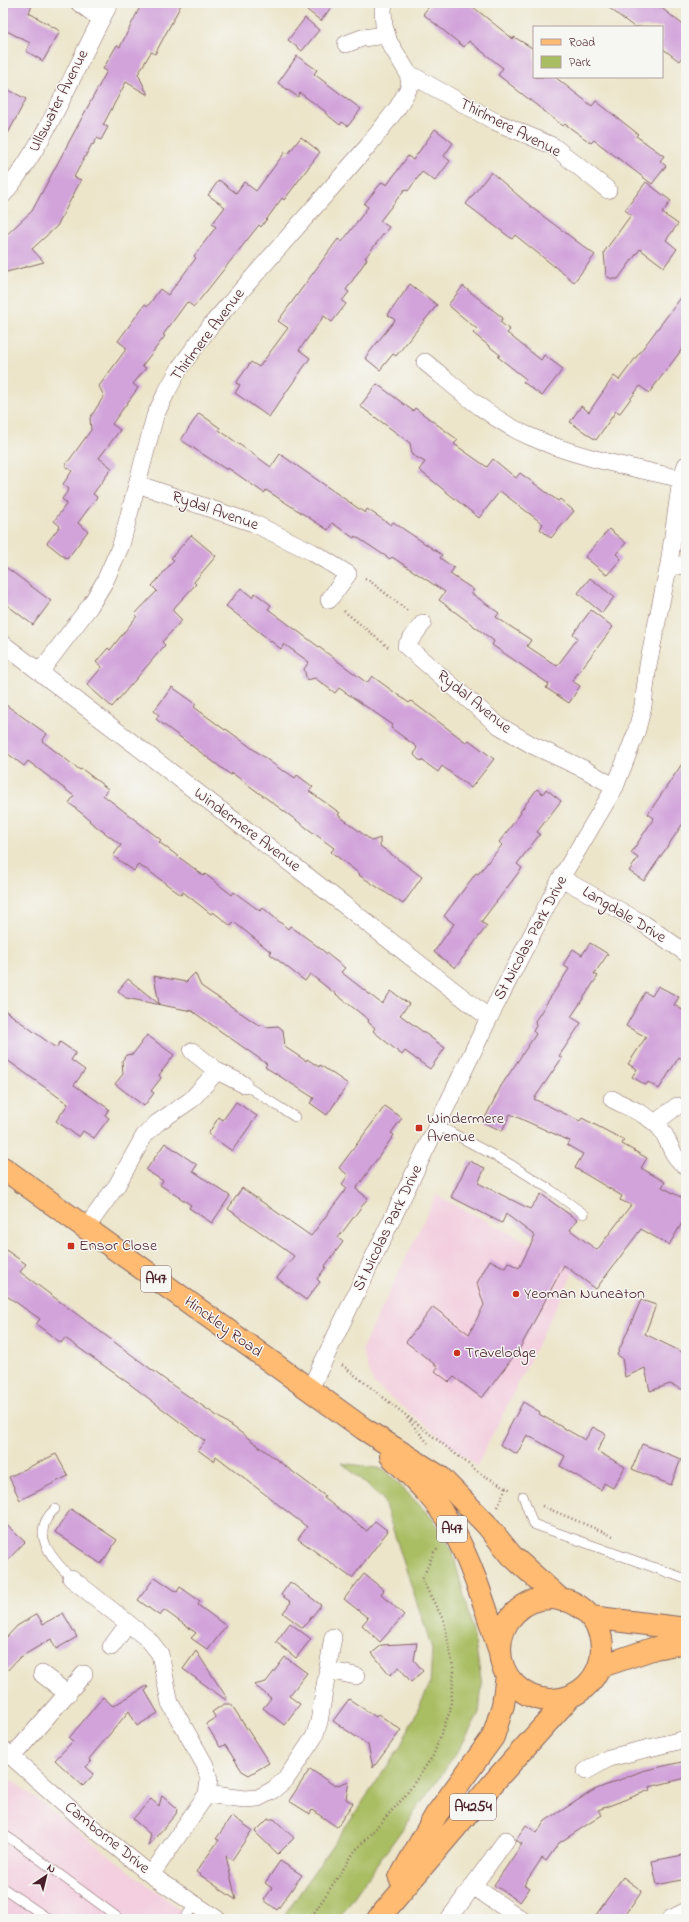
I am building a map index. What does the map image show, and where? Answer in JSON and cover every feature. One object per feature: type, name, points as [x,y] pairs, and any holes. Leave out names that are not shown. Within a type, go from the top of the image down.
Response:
[{"type":"main road","name":"Hinckley Road","points":[[3,1168],[364,1429],[440,1477],[486,1524],[512,1556],[561,1600]]},
{"type":"main road","name":"Hinckley Road","points":[[364,1429],[429,1495],[451,1526],[474,1576],[501,1653]]},
{"type":"main road","name":"A47","points":[[543,1599],[561,1600],[571,1602],[591,1617],[599,1631],[602,1641],[602,1658],[599,1667],[590,1682],[581,1691],[560,1700],[538,1698],[521,1690],[508,1675],[501,1653],[502,1636],[506,1626],[517,1612],[527,1604],[543,1599]]},
{"type":"main road","name":"A47","points":[[591,1617],[686,1629]]},
{"type":"main road","points":[[599,1667],[655,1648],[686,1642]]},
{"type":"main road","name":"A4254","points":[[377,1919],[436,1815],[493,1737],[503,1705],[508,1675]]},
{"type":"main road","name":"A4254","points":[[377,1919],[500,1775],[570,1697]]},
{"type":"street","points":[[79,3],[101,19]]},
{"type":"street","name":"Ullswater Avenue","points":[[3,195],[18,177],[45,132],[110,3]]},
{"type":"street","points":[[384,3],[382,10],[387,35],[408,73]]},
{"type":"street","points":[[346,44],[362,38],[387,35]]},
{"type":"street","name":"Thirlmere Avenue","points":[[408,73],[494,121],[553,146],[608,190]]},
{"type":"street","name":"Thirlmere Avenue","points":[[40,672],[90,606],[105,581],[121,545],[155,416],[181,366],[211,325],[368,146],[398,107],[410,86],[408,73]]},
{"type":"street","points":[[425,362],[490,414],[528,436],[567,450],[684,472]]},
{"type":"street","name":"St Nicolas Park Drive","points":[[310,1389],[489,1018],[561,878],[615,787],[636,733],[643,706],[648,665],[669,564],[684,472]]},
{"type":"street","name":"Rydal Avenue","points":[[137,484],[253,523],[312,552],[348,574]]},
{"type":"street","points":[[669,564],[686,566]]},
{"type":"street","points":[[329,600],[348,574]]},
{"type":"street","points":[[406,646],[423,623]]},
{"type":"street","name":"Windermere Avenue","points":[[3,644],[313,880],[489,1018]]},
{"type":"street","name":"Rydal Avenue","points":[[406,646],[498,725],[532,745],[584,769],[615,787]]},
{"type":"street","name":"Langdale Drive","points":[[561,878],[644,924],[686,953]]},
{"type":"street","points":[[192,1050],[217,1071],[243,1084]]},
{"type":"street","points":[[86,1228],[117,1184],[144,1136],[157,1123],[191,1100],[217,1071]]},
{"type":"street","points":[[612,1099],[656,1123],[662,1130],[669,1147],[686,1166]]},
{"type":"street","points":[[656,1123],[677,1106]]},
{"type":"street","points":[[70,1578],[148,1640],[160,1654],[170,1703],[205,1765],[209,1779],[207,1794],[151,1875]]},
{"type":"street","points":[[111,1647],[128,1624]]},
{"type":"street","points":[[207,1794],[244,1800],[258,1798],[273,1790],[286,1779],[314,1737],[319,1722],[333,1637]]},
{"type":"street","points":[[327,1670],[356,1676]]},
{"type":"street","points":[[42,1674],[68,1694]]},
{"type":"street","points":[[7,1753],[68,1694],[84,1674]]},
{"type":"street","points":[[586,1771],[609,1758],[686,1739]]},
{"type":"street","name":"Camborne Drive","points":[[7,1753],[83,1820],[151,1875],[217,1919]]},
{"type":"street","points":[[449,1919],[506,1840]]},
{"type":"street","points":[[473,1886],[521,1919]]},
{"type":"street","points":[[670,1919],[686,1911]]},
{"type":"lane","points":[[243,1084],[295,1117]]},
{"type":"lane","points":[[438,1125],[510,1164],[551,1190],[584,1214]]},
{"type":"lane","points":[[523,1496],[533,1524],[686,1579]]},
{"type":"lane","points":[[55,1509],[49,1515],[44,1526],[45,1544],[53,1559],[70,1578]]},
{"type":"lane","points":[[3,1834],[20,1844],[120,1919]]},
{"type":"lane","points":[[3,1888],[49,1919]]},
{"type":"lane","points":[[184,1919],[195,1904]]},
{"type":"path","points":[[348,574],[370,581],[423,623]]},
{"type":"path","points":[[329,600],[389,647],[406,646]]},
{"type":"path","points":[[327,1353],[481,1474],[554,1512],[620,1538]]},
{"type":"path","points":[[310,1919],[355,1850],[405,1796],[433,1756],[450,1711],[454,1672],[444,1621],[422,1580],[434,1552],[455,1534]]},
{"type":"shaded area","points":[[436,1195],[576,1267],[477,1466],[374,1384],[362,1349]]},
{"type":"shaded area","points":[[9,1778],[192,1919],[3,1919],[3,1786]]},
{"type":"green space","points":[[342,1463],[384,1469],[433,1519],[453,1552],[473,1632],[482,1684],[479,1714],[459,1750],[338,1919],[282,1919],[399,1749],[430,1684],[432,1649],[383,1499]]},
{"type":"building","points":[[3,3],[33,3],[29,13],[60,31],[43,61],[26,51],[30,43],[3,29]]},
{"type":"building","points":[[142,3],[182,3],[155,54],[151,52],[138,74],[148,95],[126,82],[103,125],[108,127],[101,140],[97,138],[93,145],[92,144],[74,177],[81,180],[57,226],[32,249],[44,262],[3,273],[3,238],[32,211],[107,71],[103,69],[117,45],[120,47]]},
{"type":"building","points":[[298,3],[334,3],[321,21]]},
{"type":"building","points":[[432,3],[468,3],[513,39],[514,37],[533,48],[533,78],[556,78],[592,106],[596,101],[638,134],[636,136],[664,156],[660,161],[666,166],[652,184],[594,140],[591,143],[565,124],[563,126],[498,75],[503,68],[469,41],[464,47],[423,14]]},
{"type":"building","points":[[603,3],[655,3],[686,27],[686,52],[679,61],[663,49],[663,26],[633,26]]},
{"type":"building","points":[[305,18],[319,30],[302,51],[288,40]]},
{"type":"building","points":[[297,56],[317,70],[314,74],[361,109],[348,126],[342,122],[340,125],[325,113],[326,112],[300,93],[298,97],[278,83]]},
{"type":"building","points":[[3,87],[26,99],[3,143]]},
{"type":"building","points":[[435,129],[453,143],[444,156],[450,161],[435,181],[422,172],[408,191],[405,189],[380,221],[389,227],[365,258],[367,259],[346,290],[349,292],[342,301],[346,304],[332,322],[324,316],[299,350],[310,358],[269,417],[235,393],[240,385],[236,383],[251,362],[259,367],[288,328],[278,321],[338,239],[342,242],[368,207],[364,204],[382,182],[387,185],[408,156],[413,160]]},
{"type":"building","points":[[301,137],[320,152],[284,200],[282,198],[261,227],[259,225],[194,307],[187,302],[163,335],[165,336],[142,366],[146,368],[133,384],[138,388],[112,424],[120,430],[99,458],[112,468],[93,494],[97,497],[78,523],[88,531],[67,559],[47,543],[60,526],[54,521],[67,503],[62,499],[69,489],[63,484],[72,471],[65,466],[91,430],[90,418],[104,396],[99,386],[127,348],[118,341],[145,304],[148,306],[160,289],[168,295],[196,258],[194,256],[216,227],[212,224],[225,207],[208,195],[219,180],[236,193],[244,182],[256,191],[285,152],[288,154]]},
{"type":"building","points":[[491,172],[535,210],[595,255],[574,282],[515,235],[512,239],[466,204]]},
{"type":"building","points":[[646,182],[671,201],[662,213],[678,224],[666,240],[677,249],[664,267],[640,249],[618,279],[612,279],[606,276],[604,252],[631,215],[625,210]]},
{"type":"building","points":[[410,284],[437,305],[396,356],[393,354],[380,370],[365,358],[395,320],[388,315]]},
{"type":"building","points":[[463,286],[503,318],[500,322],[510,330],[507,333],[541,360],[544,355],[563,369],[542,396],[523,382],[526,379],[498,357],[500,355],[473,333],[477,329],[448,305]]},
{"type":"building","points":[[686,291],[686,344],[649,393],[640,386],[620,413],[616,411],[596,440],[570,422],[581,406],[589,412],[614,376],[619,380]]},
{"type":"building","points":[[377,384],[413,411],[415,408],[458,440],[454,444],[487,467],[493,459],[516,478],[520,473],[558,501],[560,499],[574,511],[551,538],[540,529],[543,524],[500,491],[479,518],[419,470],[425,462],[412,455],[410,443],[360,406]]},
{"type":"building","points":[[199,413],[220,428],[219,430],[271,467],[280,454],[365,513],[367,509],[391,525],[393,522],[442,555],[440,558],[454,568],[450,574],[474,590],[471,593],[499,613],[496,617],[531,640],[527,646],[557,666],[578,638],[573,634],[591,610],[613,627],[572,681],[580,686],[569,703],[546,688],[549,684],[492,645],[494,641],[439,600],[445,592],[392,557],[390,559],[332,523],[328,530],[266,490],[264,493],[228,468],[227,470],[181,440]]},
{"type":"building","points":[[609,529],[626,543],[616,554],[621,559],[607,575],[585,557]]},
{"type":"building","points":[[191,535],[216,556],[194,582],[196,584],[172,610],[182,620],[162,642],[165,645],[112,707],[87,685],[102,667],[96,662],[108,648],[110,650],[137,616],[135,614],[157,591],[152,586],[174,560],[171,558]]},
{"type":"building","points":[[3,565],[51,601],[33,625],[3,602]]},
{"type":"building","points":[[590,578],[614,597],[602,613],[578,593]]},
{"type":"building","points":[[241,588],[252,597],[255,593],[271,605],[268,609],[367,683],[372,676],[409,703],[411,701],[467,743],[469,740],[494,759],[471,788],[442,766],[438,772],[423,761],[419,760],[414,755],[417,747],[391,728],[393,725],[339,688],[335,693],[315,678],[307,680],[304,669],[309,662],[284,644],[281,649],[226,606]]},
{"type":"building","points":[[172,687],[196,704],[194,707],[284,772],[285,771],[295,778],[297,775],[313,787],[309,791],[340,813],[338,815],[372,841],[380,838],[380,846],[422,877],[403,904],[359,875],[360,874],[331,852],[334,848],[232,773],[231,775],[156,719],[159,715],[154,711]]},
{"type":"building","points":[[3,703],[47,734],[42,741],[108,789],[103,795],[161,840],[159,842],[204,876],[205,874],[232,895],[234,892],[260,911],[263,908],[288,929],[290,926],[345,968],[341,972],[382,1004],[391,991],[409,1004],[400,1015],[445,1048],[430,1069],[405,1051],[402,1055],[373,1031],[375,1028],[368,1022],[369,1020],[310,974],[305,981],[270,954],[271,952],[234,922],[231,926],[213,912],[211,914],[183,892],[181,895],[149,871],[138,865],[134,871],[113,856],[121,845],[89,821],[90,820],[69,803],[74,796],[28,761],[24,766],[3,750]]},
{"type":"building","points":[[686,758],[686,819],[644,881],[629,871],[638,858],[631,853],[654,818],[648,814]]},
{"type":"building","points":[[537,789],[543,794],[546,789],[561,801],[537,832],[540,834],[517,864],[522,868],[481,922],[487,926],[455,968],[434,952],[454,924],[444,916],[476,873],[478,874],[502,845],[499,842]]},
{"type":"building","points":[[590,943],[608,954],[594,974],[598,976],[571,1017],[581,1023],[559,1056],[562,1058],[534,1099],[580,1121],[582,1118],[624,1140],[622,1144],[647,1158],[641,1168],[665,1182],[662,1187],[686,1200],[686,1216],[669,1245],[641,1229],[596,1289],[564,1265],[520,1348],[482,1398],[454,1377],[449,1382],[435,1371],[438,1367],[406,1342],[433,1307],[469,1334],[484,1305],[477,1283],[490,1260],[505,1268],[508,1262],[519,1268],[535,1236],[506,1214],[502,1223],[451,1197],[469,1161],[485,1168],[478,1183],[530,1209],[541,1194],[577,1220],[570,1230],[597,1250],[631,1205],[620,1200],[622,1196],[575,1168],[583,1154],[567,1145],[570,1141],[510,1114],[502,1131],[483,1122],[501,1086],[536,1034],[533,1031],[536,1026],[535,1021],[569,969],[563,965],[573,949],[582,955]]},
{"type":"building","points":[[195,973],[201,986],[260,1026],[261,1024],[266,1027],[278,1026],[283,1030],[285,1047],[306,1061],[307,1059],[319,1067],[320,1065],[348,1084],[327,1115],[310,1103],[314,1098],[265,1067],[267,1064],[192,1011],[126,998],[118,991],[128,979],[159,1004],[154,976],[186,982]]},
{"type":"building","points":[[658,986],[679,997],[674,1005],[686,1012],[686,1062],[679,1057],[659,1089],[648,1082],[646,1085],[632,1077],[637,1069],[628,1064],[646,1037],[626,1026],[645,992],[652,996]]},
{"type":"building","points":[[3,1009],[56,1048],[60,1042],[76,1053],[71,1060],[85,1070],[74,1085],[109,1109],[105,1115],[109,1118],[94,1138],[83,1131],[79,1137],[56,1121],[68,1104],[3,1057]]},
{"type":"building","points":[[147,1035],[174,1055],[159,1075],[161,1078],[151,1091],[154,1093],[144,1106],[115,1084],[123,1074],[122,1061],[126,1055],[133,1054]]},
{"type":"building","points":[[236,1102],[257,1116],[232,1151],[208,1134],[219,1117],[223,1120]]},
{"type":"building","points":[[385,1106],[402,1118],[391,1133],[394,1135],[356,1189],[368,1198],[338,1238],[343,1242],[325,1266],[326,1267],[317,1279],[320,1282],[306,1300],[277,1278],[294,1256],[228,1209],[242,1188],[311,1236],[347,1188],[342,1184],[348,1175],[339,1168]]},
{"type":"building","points":[[165,1143],[197,1165],[193,1171],[230,1196],[212,1223],[189,1208],[191,1205],[160,1185],[163,1181],[146,1170]]},
{"type":"building","points":[[3,1248],[26,1264],[20,1272],[175,1387],[236,1429],[325,1496],[324,1498],[367,1531],[375,1521],[388,1531],[352,1578],[298,1539],[307,1527],[216,1456],[213,1461],[198,1450],[205,1441],[131,1385],[65,1338],[61,1343],[36,1324],[40,1319],[4,1294],[3,1296]]},
{"type":"building","points":[[641,1300],[656,1305],[645,1334],[686,1354],[686,1391],[670,1384],[650,1391],[645,1368],[625,1377],[622,1358],[617,1355]]},
{"type":"building","points":[[523,1402],[540,1412],[539,1414],[585,1440],[593,1427],[606,1434],[597,1451],[625,1467],[613,1488],[604,1483],[601,1490],[560,1466],[565,1456],[527,1435],[517,1454],[500,1445]]},
{"type":"building","points":[[642,1444],[681,1459],[671,1485],[632,1469]]},
{"type":"building","points":[[56,1454],[68,1476],[20,1500],[9,1477]]},
{"type":"building","points":[[71,1509],[117,1540],[101,1564],[55,1532]]},
{"type":"building","points":[[3,1522],[25,1542],[3,1565]]},
{"type":"building","points":[[364,1574],[384,1590],[381,1594],[404,1615],[380,1642],[362,1625],[368,1618],[344,1599]]},
{"type":"building","points":[[155,1577],[177,1592],[180,1587],[200,1601],[198,1605],[226,1626],[208,1650],[191,1638],[196,1633],[164,1610],[160,1616],[138,1600]]},
{"type":"building","points":[[290,1582],[321,1605],[303,1628],[283,1613],[291,1602],[281,1595]]},
{"type":"building","points":[[63,1613],[77,1637],[56,1649],[51,1639],[19,1658],[3,1675],[3,1641],[17,1626],[37,1614],[43,1624]]},
{"type":"building","points":[[290,1623],[311,1639],[296,1658],[276,1642]]},
{"type":"building","points":[[417,1643],[414,1660],[423,1671],[411,1682],[399,1667],[390,1675],[372,1653],[382,1645]]},
{"type":"building","points":[[196,1651],[227,1698],[226,1700],[183,1669]]},
{"type":"building","points":[[285,1657],[307,1673],[289,1696],[300,1704],[284,1725],[263,1708],[271,1698],[254,1685],[266,1682]]},
{"type":"building","points":[[147,1686],[148,1688],[145,1691],[158,1713],[137,1726],[129,1711],[89,1759],[91,1762],[86,1767],[94,1774],[83,1786],[55,1760],[73,1741],[69,1738],[103,1697],[113,1706]]},
{"type":"building","points":[[349,1699],[376,1717],[378,1714],[401,1730],[373,1768],[368,1745],[333,1721]]},
{"type":"building","points":[[224,1704],[231,1704],[269,1763],[249,1775],[242,1771],[225,1745],[220,1747],[206,1724],[216,1718],[212,1712]]},
{"type":"building","points":[[686,1761],[686,1778],[649,1787],[650,1790],[598,1810],[602,1815],[559,1843],[546,1861],[542,1858],[524,1885],[530,1888],[520,1902],[494,1885],[522,1844],[516,1840],[526,1825],[537,1833],[545,1821],[594,1790],[642,1771]]},
{"type":"building","points":[[310,1769],[335,1786],[349,1781],[346,1799],[353,1803],[337,1827],[312,1810],[310,1814],[289,1801]]},
{"type":"building","points":[[162,1795],[177,1808],[176,1814],[148,1846],[151,1835],[133,1819],[151,1799],[159,1806]]},
{"type":"building","points":[[232,1816],[252,1830],[232,1860],[226,1856],[236,1900],[196,1872],[219,1840],[216,1839]]},
{"type":"building","points":[[268,1819],[274,1819],[294,1838],[278,1854],[255,1832]]},
{"type":"building","points":[[683,1855],[686,1879],[657,1885],[652,1861]]},
{"type":"building","points":[[280,1861],[302,1875],[277,1910],[264,1900],[272,1888],[265,1883]]},
{"type":"building","points":[[623,1877],[642,1891],[623,1919],[593,1919]]},
{"type":"place","name":"Windermere Avenue","points":[[419,1128]]},
{"type":"place","name":"Ensor Close","points":[[71,1246]]},
{"type":"place","name":"Yeoman Nuneaton","points":[[516,1294]]},
{"type":"place","name":"Travelodge","points":[[457,1353]]}]
